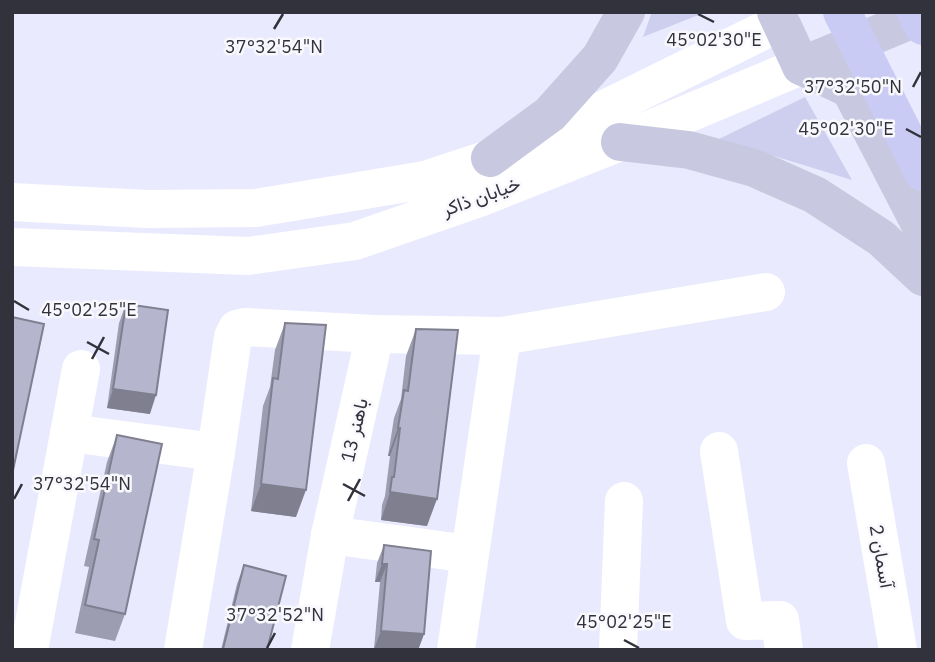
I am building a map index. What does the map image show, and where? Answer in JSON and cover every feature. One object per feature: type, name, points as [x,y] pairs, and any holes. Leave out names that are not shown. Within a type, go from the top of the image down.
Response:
[{"type":"highway","points":[[842,12],[923,172]]},
{"type":"highway","points":[[916,12],[923,26]]},
{"type":"main road","points":[[490,158],[551,114],[600,58],[626,12]]},
{"type":"main road","points":[[786,15],[802,66],[850,89],[923,230]]},
{"type":"main road","name":"خیابان ذاکر","points":[[802,66],[923,15]]},
{"type":"main road","points":[[620,142],[689,150],[754,168],[815,195],[881,238],[923,277]]},
{"type":"street","name":"خیابان ذاکر","points":[[12,202],[147,209],[256,208],[425,180],[534,144],[786,15]]},
{"type":"street","name":"خیابان ذاکر","points":[[12,247],[248,256],[355,241],[479,198],[802,66]]},
{"type":"street","points":[[183,650],[233,337],[237,329],[245,327],[375,334],[502,336],[765,292]]},
{"type":"street","name":"باهنر 13","points":[[310,650],[330,535],[375,334]]},
{"type":"street","points":[[456,650],[502,336]]},
{"type":"street","points":[[29,650],[81,369]]},
{"type":"street","points":[[69,433],[216,452]]},
{"type":"street","points":[[719,451],[745,621],[780,620],[784,650]]},
{"type":"street","name":"آسمان 2","points":[[866,463],[898,650]]},
{"type":"street","points":[[618,650],[624,501]]},
{"type":"street","points":[[330,535],[469,554]]},
{"type":"shaded area","points":[[652,12],[706,12],[643,37]]},
{"type":"shaded area","points":[[805,97],[852,180],[719,139]]},
{"type":"building","points":[[126,304],[168,310],[156,395],[113,389]]},
{"type":"building","points":[[12,317],[44,324],[12,475]]},
{"type":"building","points":[[285,323],[326,325],[306,490],[261,484],[273,378],[278,379]]},
{"type":"building","points":[[416,329],[458,330],[437,499],[390,492],[404,390],[408,391]]},
{"type":"building","points":[[117,435],[162,444],[125,614],[85,605],[99,540],[94,539]]},
{"type":"building","points":[[384,545],[431,551],[424,634],[381,631],[387,564],[382,564]]},
{"type":"building","points":[[244,565],[286,576],[267,650],[223,649]]}]
